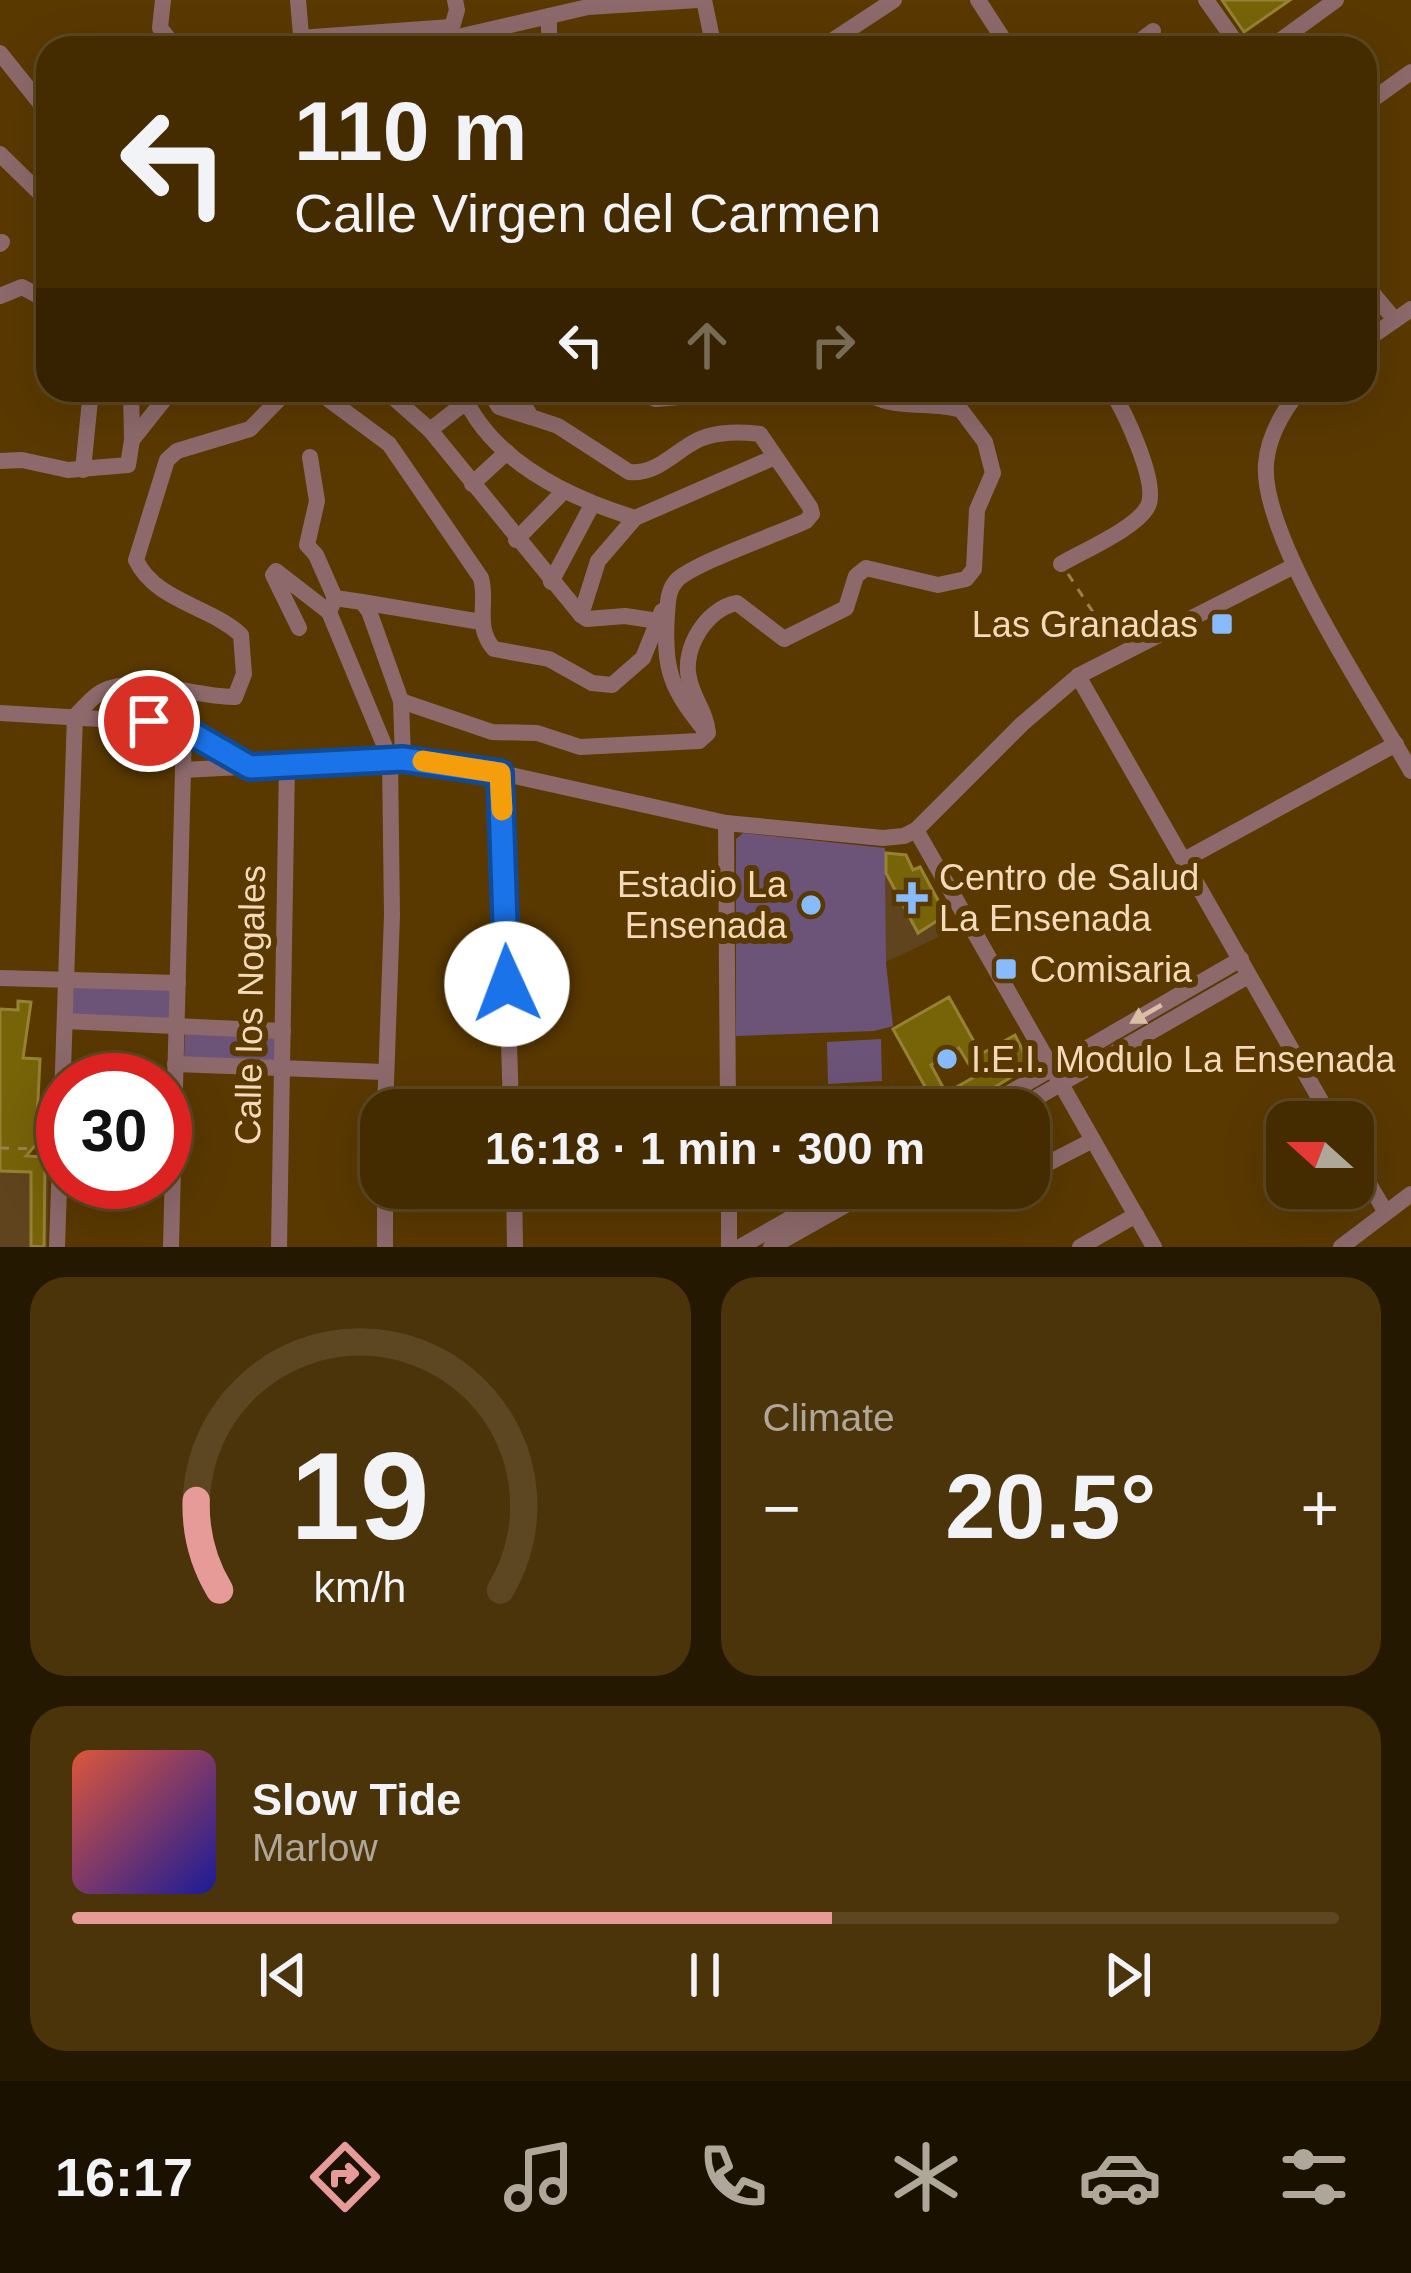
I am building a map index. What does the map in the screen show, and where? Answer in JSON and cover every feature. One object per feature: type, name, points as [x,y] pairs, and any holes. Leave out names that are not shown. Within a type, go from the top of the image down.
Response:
[{"type":"street","points":[[163,0],[160,28],[166,36]]},
{"type":"street","points":[[298,0],[301,36]]},
{"type":"street","points":[[449,36],[457,10],[455,0]]},
{"type":"street","points":[[488,36],[588,7],[701,0],[711,36]]},
{"type":"street","points":[[839,36],[894,0]]},
{"type":"street","points":[[978,0],[1000,36]]},
{"type":"street","points":[[1206,0],[1232,36]]},
{"type":"street","points":[[1286,36],[1336,0]]},
{"type":"street","points":[[549,16],[549,36]]},
{"type":"street","points":[[1147,36],[1154,31]]},
{"type":"street","points":[[0,53],[36,97]]},
{"type":"street","points":[[1377,96],[1411,72]]},
{"type":"street","points":[[0,154],[36,189]]},
{"type":"street","points":[[0,296],[22,287],[36,295]]},
{"type":"street","points":[[1377,293],[1403,314],[1377,332]]},
{"type":"street","points":[[83,470],[90,402]]},
{"type":"street","points":[[0,461],[83,470],[128,465],[131,402]]},
{"type":"street","points":[[132,440],[162,402]]},
{"type":"street","points":[[64,1053],[75,716],[98,693],[122,685],[236,697],[242,687],[241,635],[174,596],[142,573],[136,560],[167,460],[176,451],[250,429],[276,402]]},
{"type":"street","points":[[333,402],[374,430],[413,475],[481,578],[485,592],[481,622],[487,642],[513,656],[549,659],[603,687],[624,678],[643,658],[678,579],[812,514],[760,434],[703,437],[659,466],[629,472],[558,426],[496,402]]},
{"type":"street","points":[[398,402],[430,430],[581,615],[658,621]]},
{"type":"street","points":[[430,430],[458,402]]},
{"type":"street","points":[[467,402],[479,425],[507,452],[564,491],[635,518]]},
{"type":"street","points":[[522,402],[531,417]]},
{"type":"street","points":[[708,733],[707,716],[688,677],[693,645],[712,613],[737,603],[784,638],[846,608],[856,576],[866,568],[938,585],[966,579],[974,569],[977,510],[993,473],[985,442],[961,410],[890,402]]},
{"type":"street","points":[[1061,564],[1116,533],[1146,510],[1150,501],[1134,437],[1117,402]]},
{"type":"street","points":[[1293,402],[1273,435],[1266,465],[1268,496],[1294,566],[1411,771]]},
{"type":"street","points":[[472,484],[507,452]]},
{"type":"street","points":[[310,457],[317,501],[307,545],[333,586],[332,605],[396,759]]},
{"type":"street","points":[[581,615],[598,561],[635,518],[775,457]]},
{"type":"street","points":[[516,540],[564,491]]},
{"type":"street","points":[[551,582],[592,505]]},
{"type":"street","points":[[183,770],[396,759],[500,773],[726,823],[883,838],[916,830],[1022,724],[1078,676],[1294,566]]},
{"type":"street","points":[[299,628],[273,575],[276,571],[332,605],[362,602],[481,622]]},
{"type":"street","points":[[668,593],[664,645],[668,674],[708,733]]},
{"type":"street","points":[[362,602],[401,701],[384,1089]]},
{"type":"street","points":[[1078,676],[1321,1101]]},
{"type":"street","points":[[401,701],[492,732],[536,734],[580,747],[698,741],[708,733]]},
{"type":"street","points":[[0,713],[167,723],[250,767]]},
{"type":"street","points":[[176,1053],[184,729]]},
{"type":"street","points":[[1184,860],[1396,744]]},
{"type":"street","name":"Calle los Nogales","points":[[279,1247],[286,764]]},
{"type":"street","points":[[500,773],[510,1089]]},
{"type":"street","points":[[726,823],[728,1089]]},
{"type":"street","points":[[916,830],[1154,1247]]},
{"type":"street","points":[[1029,1089],[1244,967]]},
{"type":"street","points":[[0,979],[178,983]]},
{"type":"street","points":[[65,1021],[283,1031]]},
{"type":"street","points":[[192,1065],[383,1072]]},
{"type":"street","points":[[1042,1089],[1057,1077]]},
{"type":"street","points":[[1050,1163],[1093,1140]]},
{"type":"street","points":[[1374,1192],[1385,1211]]},
{"type":"street","points":[[1341,1247],[1411,1195]]},
{"type":"street","points":[[57,1247],[59,1209]]},
{"type":"street","points":[[170,1247],[171,1209]]},
{"type":"street","points":[[385,1209],[385,1247]]},
{"type":"street","points":[[514,1209],[515,1247]]},
{"type":"street","points":[[729,1209],[730,1247]]},
{"type":"street","points":[[740,1247],[807,1209]]},
{"type":"street","points":[[771,1247],[839,1209]]},
{"type":"street","points":[[1080,1247],[1136,1215]]},
{"type":"path","points":[[1061,564],[1120,653]]},
{"type":"path","points":[[0,1148],[36,1149]]},
{"type":"shaded area","name":"Estadio La Ensenada","points":[[743,833],[885,848],[886,963],[893,1026],[874,1031],[736,1036],[736,839]]},
{"type":"shaded area","name":"Centro de Salud La Ensenada","points":[[885,852],[906,854],[913,868],[920,865],[955,929],[886,962]]},
{"type":"shaded area","points":[[74,984],[173,990],[171,1021],[72,1015]]},
{"type":"shaded area","points":[[185,1034],[277,1037],[276,1063],[192,1060],[192,1053],[184,1053]]},
{"type":"shaded area","points":[[881,1039],[882,1081],[828,1084],[827,1042]]},
{"type":"shaded area","points":[[0,1153],[36,1155],[36,1209],[48,1209],[47,1247],[0,1247]]},
{"type":"building","points":[[1222,0],[1290,0],[1244,32]]},
{"type":"building","points":[[886,853],[906,855],[913,870],[920,867],[946,915],[918,933],[886,873]]},
{"type":"building","name":"I.E.I. Modulo La Ensenada","points":[[949,997],[981,1054],[1015,1035],[1025,1055],[1025,1065],[992,1089],[953,1089],[976,1076],[959,1048],[931,1065],[944,1089],[926,1089],[893,1029]]},
{"type":"building","points":[[18,1001],[31,1002],[23,1058],[36,1059],[36,1145],[26,1156],[36,1157],[36,1209],[44,1209],[44,1247],[31,1246],[31,1172],[0,1171],[0,1009],[18,1010]]},
{"type":"slow traffic","points":[[423,761],[500,773],[502,810]]},
{"type":"place","name":"Las Granadas","points":[[1222,624]]},
{"type":"place","name":"Centro de Salud La Ensenada","points":[[912,898]]},
{"type":"place","name":"Estadio La Ensenada","points":[[811,905]]},
{"type":"place","name":"Comisaria","points":[[1006,969]]},
{"type":"place","name":"I.E.I. Modulo La Ensenada","points":[[947,1059]]},
{"type":"route","points":[[149,721],[184,729],[250,767],[403,759],[500,773],[507,984]]}]
